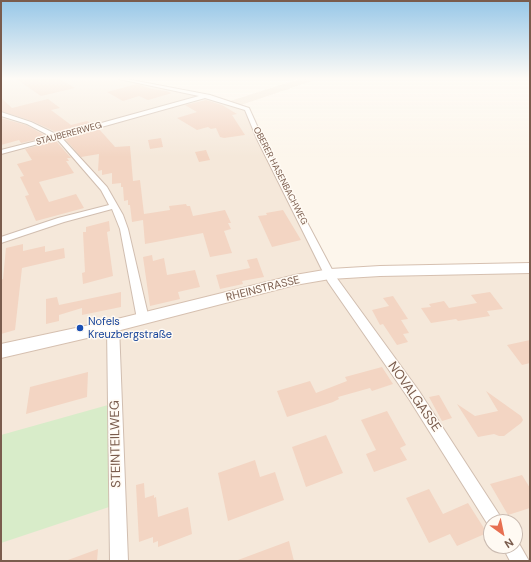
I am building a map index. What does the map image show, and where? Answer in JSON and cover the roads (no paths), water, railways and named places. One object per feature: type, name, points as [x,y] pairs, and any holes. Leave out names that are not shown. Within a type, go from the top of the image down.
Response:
[{"type":"main road","name":"RHEINSTRASSE","points":[[1,351],[143,319],[295,280],[330,274],[380,271],[530,268]]},
{"type":"street","name":"STAUBERERWEG","points":[[1,152],[179,105]]},
{"type":"street","name":"OBERER HASENBACHWEG","points":[[239,105],[248,111],[260,139],[330,274]]},
{"type":"street","points":[[1,114],[29,123],[58,137],[104,189],[119,215],[127,240],[143,319]]},
{"type":"street","points":[[1,240],[61,220],[114,206]]},
{"type":"street","name":"NOVALGASSE","points":[[330,274],[340,293],[414,395],[491,514]]},
{"type":"street","name":"STEINTEILWEG","points":[[114,326],[119,561]]},
{"type":"place","name":"Nofels Kreuzbergstraße","points":[[80,328]]}]
